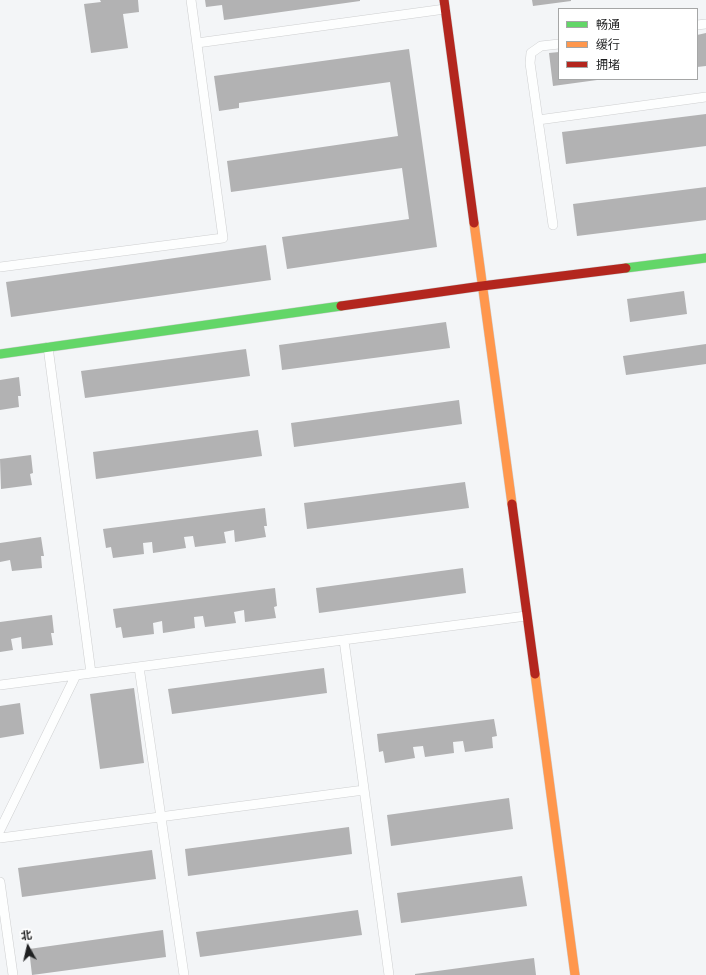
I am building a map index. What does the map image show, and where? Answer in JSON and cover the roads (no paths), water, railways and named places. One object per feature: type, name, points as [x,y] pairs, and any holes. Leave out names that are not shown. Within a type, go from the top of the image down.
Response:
[{"type":"street","points":[[445,5],[575,975]]},
{"type":"street","points":[[0,354],[482,286],[706,258]]},
{"type":"lane","points":[[0,268],[224,238],[191,0]]},
{"type":"lane","points":[[197,43],[445,5]]},
{"type":"lane","points":[[553,226],[530,63],[531,53],[541,46],[558,44]]},
{"type":"lane","points":[[538,120],[706,97]]},
{"type":"lane","points":[[48,347],[92,673]]},
{"type":"lane","points":[[0,685],[526,616]]},
{"type":"lane","points":[[344,640],[389,975]]},
{"type":"lane","points":[[139,667],[184,975]]},
{"type":"lane","points":[[0,830],[76,675]]},
{"type":"lane","points":[[0,838],[364,790]]},
{"type":"lane","points":[[0,882],[13,975]]}]
